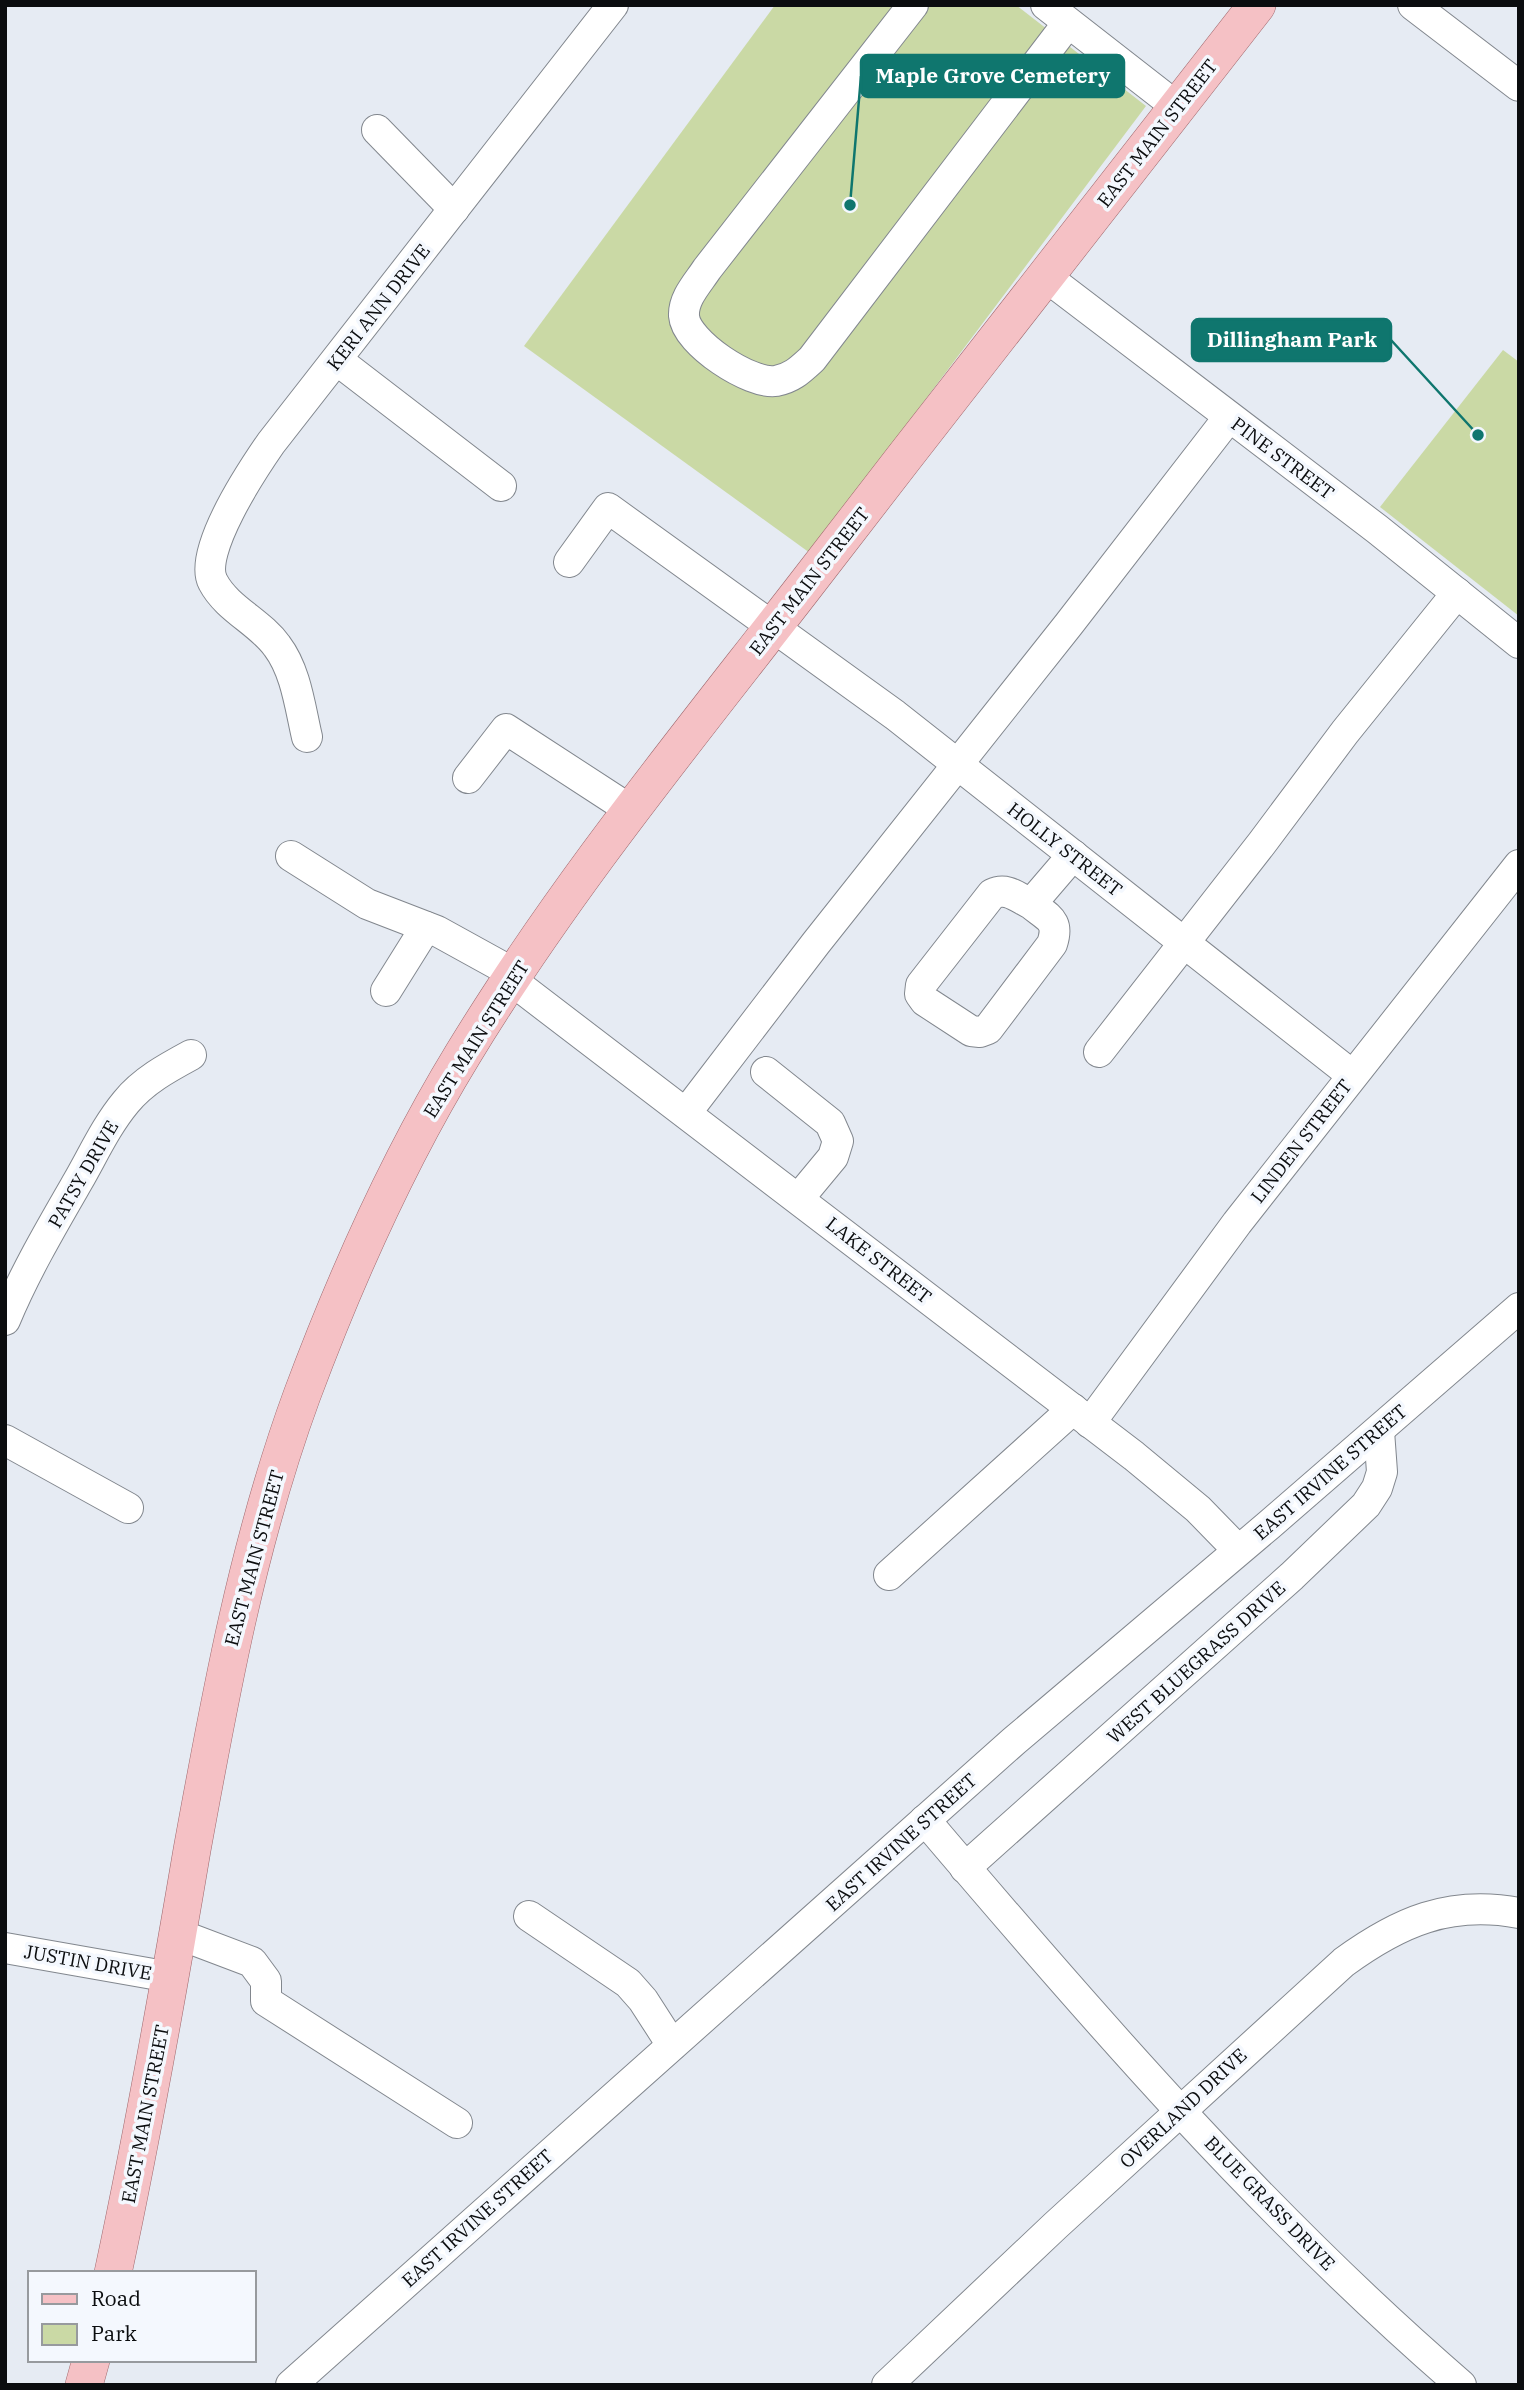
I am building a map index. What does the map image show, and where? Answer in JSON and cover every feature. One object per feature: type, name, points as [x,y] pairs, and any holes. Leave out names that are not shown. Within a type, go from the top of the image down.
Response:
[{"type":"main road","name":"EAST MAIN STREET","points":[[113,2271],[146,2116],[232,1640],[262,1519],[300,1402],[352,1271],[410,1148],[463,1053],[513,977],[632,811],[1257,5]]},
{"type":"main road","points":[[84,2385],[90,2362]]},
{"type":"street","name":"KERI ANN DRIVE","points":[[307,737],[288,665],[277,646],[227,599],[212,581],[209,568],[213,550],[256,465],[613,5]]},
{"type":"street","points":[[913,5],[707,269],[688,298],[684,318],[695,337],[713,356],[741,372],[773,382],[794,376],[812,359],[1057,14],[1177,107]]},
{"type":"street","points":[[1413,5],[1519,86]]},
{"type":"street","points":[[377,130],[454,209]]},
{"type":"street","name":"PINE STREET","points":[[1045,276],[1519,643]]},
{"type":"street","points":[[337,360],[501,486]]},
{"type":"street","points":[[686,1113],[1229,417]]},
{"type":"street","name":"HOLLY STREET","points":[[569,562],[608,508],[958,764],[1352,1075]]},
{"type":"street","points":[[1099,1052],[1239,874],[1345,732],[1457,593]]},
{"type":"street","points":[[468,778],[506,729],[632,811]]},
{"type":"street","points":[[1031,904],[1073,855]]},
{"type":"street","name":"LAKE STREET","points":[[291,856],[367,904],[426,927],[513,977],[1082,1416],[1198,1509],[1238,1550]]},
{"type":"street","name":"LINDEN STREET","points":[[889,1575],[1082,1416],[1519,865]]},
{"type":"street","points":[[1008,891],[1031,904],[1053,922],[1056,932],[1052,944],[988,1029],[971,1031],[925,1001],[920,994],[921,985],[992,894],[1008,891]]},
{"type":"street","points":[[386,991],[426,927]]},
{"type":"street","name":"PATSY DRIVE","points":[[5,1320],[52,1228],[126,1101],[164,1070],[191,1055]]},
{"type":"street","points":[[766,1072],[830,1123],[838,1141],[833,1157],[799,1198]]},
{"type":"street","name":"EAST IRVINE STREET","points":[[291,2385],[1113,1656],[1379,1431],[1519,1308]]},
{"type":"street","name":"WEST BLUEGRASS DRIVE","points":[[965,1868],[1292,1576],[1366,1505],[1377,1488],[1382,1472],[1379,1431]]},
{"type":"street","points":[[5,1440],[128,1508]]},
{"type":"street","name":"BLUE GRASS DRIVE","points":[[925,1821],[1110,2035],[1180,2110],[1345,2281],[1461,2385]]},
{"type":"street","name":"OVERLAND DRIVE","points":[[901,2380],[1180,2110],[1321,1982],[1368,1945],[1402,1926],[1446,1911],[1473,1908],[1519,1913]]},
{"type":"street","points":[[529,1916],[628,1983],[643,2000],[672,2045]]},
{"type":"street","points":[[178,1934],[252,1962],[266,1981],[266,2001],[457,2123]]},
{"type":"street","name":"JUSTIN DRIVE","points":[[5,1948],[170,1977]]},
{"type":"green space","points":[[775,5],[1016,5],[1146,106],[810,553],[524,346]]},
{"type":"green space","points":[[1503,350],[1519,362],[1519,616],[1380,507]]},
{"type":"place","name":"Maple Grove Cemetery","points":[[850,205]]},
{"type":"place","name":"Dillingham Park","points":[[1478,435]]}]
